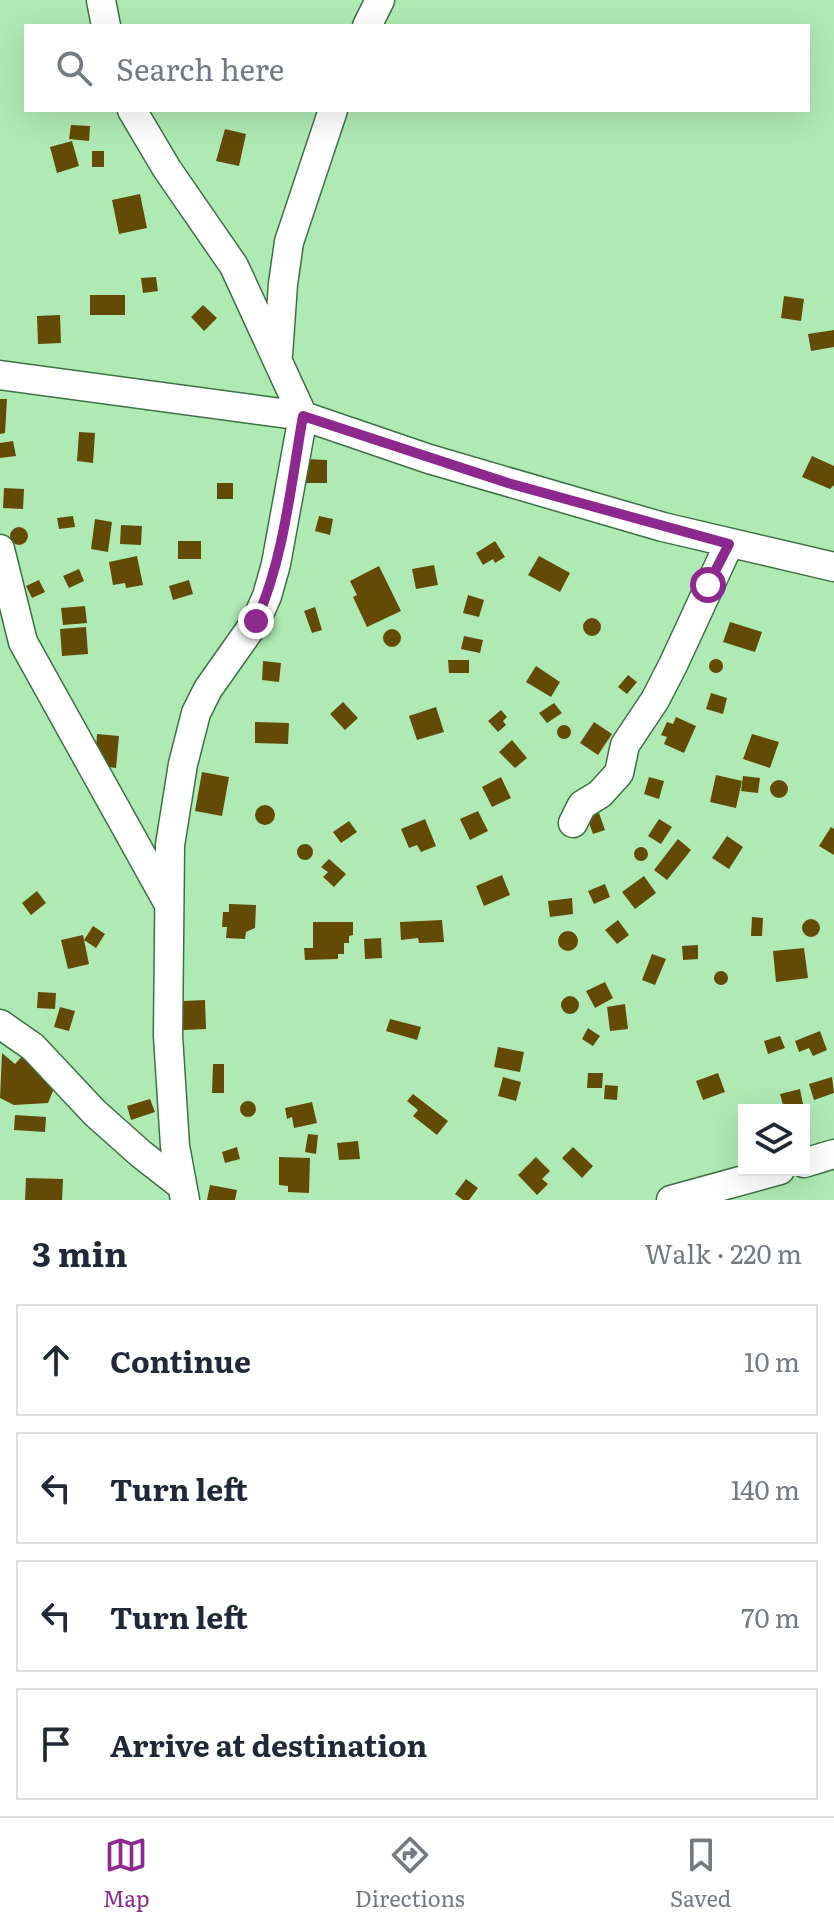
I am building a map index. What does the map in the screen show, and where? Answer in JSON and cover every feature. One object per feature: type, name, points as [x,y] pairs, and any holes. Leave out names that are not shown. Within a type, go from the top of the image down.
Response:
[{"type":"street","points":[[101,0],[106,24]]},
{"type":"street","points":[[368,24],[380,0]]},
{"type":"street","points":[[133,112],[167,169],[234,266],[303,416],[276,564],[267,596],[256,621],[208,689],[196,713],[183,764],[170,845],[168,1036],[175,1146],[184,1193]]},
{"type":"street","points":[[278,360],[289,242],[332,112]]},
{"type":"street","points":[[0,375],[303,416],[519,486],[729,544],[834,567]]},
{"type":"street","points":[[573,823],[582,805],[600,794],[619,773],[625,745],[667,677],[729,544]]},
{"type":"street","points":[[0,549],[23,642],[168,902]]},
{"type":"street","points":[[0,1024],[33,1047],[95,1113],[184,1193]]},
{"type":"street","points":[[810,1161],[834,1154]]},
{"type":"street","points":[[671,1200],[758,1176]]},
{"type":"building","points":[[71,125],[90,126],[89,141],[69,139]]},
{"type":"building","points":[[225,129],[246,134],[239,166],[216,161]]},
{"type":"building","points":[[72,141],[79,166],[57,173],[50,147]]},
{"type":"building","points":[[92,151],[104,151],[104,167],[92,167]]},
{"type":"building","points":[[140,194],[147,228],[119,234],[112,200]]},
{"type":"building","points":[[156,277],[158,291],[143,293],[141,278]]},
{"type":"building","points":[[90,295],[125,295],[125,315],[90,315]]},
{"type":"building","points":[[784,296],[804,299],[801,321],[781,318]]},
{"type":"building","points":[[203,305],[217,318],[204,331],[191,317]]},
{"type":"building","points":[[60,315],[61,343],[38,344],[37,316]]},
{"type":"building","points":[[834,330],[834,347],[811,351],[808,334]]},
{"type":"building","points":[[0,399],[7,399],[5,433],[0,434]]},
{"type":"building","points":[[79,432],[95,433],[93,463],[77,461]]},
{"type":"building","points":[[13,441],[16,456],[0,458],[0,443]]},
{"type":"building","points":[[812,456],[834,466],[834,485],[830,489],[802,477]]},
{"type":"building","points":[[306,459],[327,460],[327,483],[306,483]]},
{"type":"building","points":[[217,483],[233,483],[233,499],[217,499]]},
{"type":"building","points":[[4,488],[24,489],[23,509],[3,508]]},
{"type":"building","points":[[73,516],[75,527],[59,529],[57,518]]},
{"type":"building","points":[[319,516],[333,519],[330,535],[315,531]]},
{"type":"building","points":[[95,519],[112,522],[108,552],[91,549]]},
{"type":"building","points":[[121,525],[142,526],[141,545],[120,544]]},
{"type":"building","points":[[19,527],[28,536],[19,545],[10,536]]},
{"type":"building","points":[[178,541],[201,541],[201,559],[178,559]]},
{"type":"building","points":[[495,541],[505,557],[483,565],[476,553]]},
{"type":"building","points":[[137,556],[143,585],[126,588],[125,583],[113,585],[109,562]]},
{"type":"building","points":[[539,556],[570,573],[560,592],[528,575]]},
{"type":"building","points":[[434,565],[438,585],[416,589],[412,569]]},
{"type":"building","points":[[379,566],[401,611],[367,627],[353,597],[357,595],[350,581]]},
{"type":"building","points":[[79,569],[84,581],[69,588],[63,576]]},
{"type":"building","points":[[39,580],[45,592],[32,598],[26,586]]},
{"type":"building","points":[[189,580],[193,594],[173,600],[169,586]]},
{"type":"building","points":[[468,595],[484,600],[479,617],[463,613]]},
{"type":"building","points":[[85,606],[87,623],[63,625],[61,608]]},
{"type":"building","points":[[315,607],[322,630],[312,633],[304,611]]},
{"type":"building","points":[[592,618],[601,627],[592,636],[583,627]]},
{"type":"building","points":[[730,622],[762,632],[755,652],[723,642]]},
{"type":"building","points":[[86,627],[88,654],[62,656],[60,629]]},
{"type":"building","points":[[392,629],[401,638],[392,647],[383,638]]},
{"type":"building","points":[[464,636],[483,640],[480,653],[461,649]]},
{"type":"building","points":[[716,659],[723,666],[716,673],[709,666]]},
{"type":"building","points":[[448,660],[469,660],[469,673],[449,673]]},
{"type":"building","points":[[263,661],[281,663],[279,682],[262,680]]},
{"type":"building","points":[[536,666],[560,682],[551,697],[526,682]]},
{"type":"building","points":[[628,675],[637,682],[627,694],[618,687]]},
{"type":"building","points":[[711,693],[727,698],[723,714],[706,709]]},
{"type":"building","points":[[343,702],[358,718],[345,730],[330,714]]},
{"type":"building","points":[[554,703],[562,713],[547,723],[539,713]]},
{"type":"building","points":[[436,707],[444,732],[417,740],[409,716]]},
{"type":"building","points":[[501,710],[507,717],[503,721],[506,725],[498,732],[488,721]]},
{"type":"building","points":[[676,717],[696,726],[684,753],[664,744],[667,737],[661,735],[667,722],[673,724]]},
{"type":"building","points":[[255,722],[289,723],[288,744],[255,743]]},
{"type":"building","points":[[594,722],[612,734],[598,755],[580,743]]},
{"type":"building","points":[[564,725],[571,732],[564,739],[557,732]]},
{"type":"building","points":[[97,734],[119,736],[116,768],[95,765]]},
{"type":"building","points":[[752,734],[779,742],[770,768],[743,759]]},
{"type":"building","points":[[512,740],[527,758],[515,768],[499,752]]},
{"type":"building","points":[[202,772],[229,777],[222,816],[195,811]]},
{"type":"building","points":[[716,775],[742,781],[736,808],[710,802]]},
{"type":"building","points":[[743,776],[760,778],[758,793],[741,791]]},
{"type":"building","points":[[501,777],[511,798],[492,807],[482,787]]},
{"type":"building","points":[[649,777],[664,781],[659,799],[644,794]]},
{"type":"building","points":[[779,780],[788,789],[779,798],[770,789]]},
{"type":"building","points":[[261,805],[269,805],[275,815],[269,825],[261,825],[255,819],[255,811]]},
{"type":"building","points":[[478,811],[488,831],[470,840],[460,819]]},
{"type":"building","points":[[599,813],[605,830],[593,834],[587,817]]},
{"type":"building","points":[[425,819],[436,846],[421,852],[417,845],[409,848],[401,829]]},
{"type":"building","points":[[659,819],[672,827],[661,844],[648,836]]},
{"type":"building","points":[[349,821],[357,832],[341,843],[333,832]]},
{"type":"building","points":[[831,827],[834,829],[834,855],[819,846]]},
{"type":"building","points":[[727,836],[743,847],[729,869],[712,858]]},
{"type":"building","points":[[678,839],[691,850],[667,880],[654,870]]},
{"type":"building","points":[[302,844],[308,844],[313,852],[311,858],[302,860],[297,855],[297,849]]},
{"type":"building","points":[[641,847],[648,854],[641,861],[634,854]]},
{"type":"building","points":[[329,859],[346,874],[334,887],[323,877],[328,872],[321,867]]},
{"type":"building","points":[[502,875],[510,895],[484,906],[476,886]]},
{"type":"building","points":[[644,876],[656,893],[635,909],[622,892]]},
{"type":"building","points":[[605,884],[610,897],[594,904],[588,891]]},
{"type":"building","points":[[37,891],[46,903],[31,915],[22,903]]},
{"type":"building","points":[[572,898],[573,914],[550,917],[548,901]]},
{"type":"building","points":[[229,904],[256,905],[255,928],[246,932],[245,939],[226,938],[227,927],[222,927],[223,912],[229,912]]},
{"type":"building","points":[[752,917],[763,918],[762,936],[751,936]]},
{"type":"building","points":[[807,919],[815,919],[820,928],[818,935],[807,937],[802,932],[802,924]]},
{"type":"building","points":[[442,920],[444,942],[419,943],[418,938],[401,940],[400,922]]},
{"type":"building","points":[[618,920],[629,935],[617,944],[605,930]]},
{"type":"building","points":[[313,922],[353,922],[353,935],[349,936],[349,943],[344,943],[344,954],[338,954],[338,959],[305,960],[304,948],[313,948]]},
{"type":"building","points":[[93,926],[105,934],[96,948],[84,940]]},
{"type":"building","points":[[568,931],[575,934],[578,941],[575,948],[568,951],[561,948],[558,941],[561,934]]},
{"type":"building","points":[[83,935],[89,964],[68,969],[61,940]]},
{"type":"building","points":[[381,938],[382,958],[365,959],[364,939]]},
{"type":"building","points":[[698,945],[698,959],[683,960],[682,946]]},
{"type":"building","points":[[804,948],[808,978],[776,982],[773,951]]},
{"type":"building","points":[[652,954],[666,959],[655,985],[642,980]]},
{"type":"building","points":[[721,971],[728,978],[721,985],[714,978]]},
{"type":"building","points":[[605,982],[613,998],[595,1008],[586,991]]},
{"type":"building","points":[[38,992],[56,993],[55,1009],[37,1008]]},
{"type":"building","points":[[566,996],[574,996],[579,1005],[577,1012],[566,1014],[561,1009],[561,1001]]},
{"type":"building","points":[[205,1000],[206,1029],[183,1030],[183,1001]]},
{"type":"building","points":[[625,1004],[628,1029],[610,1031],[607,1007]]},
{"type":"building","points":[[60,1007],[75,1011],[69,1031],[54,1027]]},
{"type":"building","points":[[390,1019],[421,1027],[417,1040],[386,1031]]},
{"type":"building","points":[[588,1028],[600,1036],[593,1046],[582,1039]]},
{"type":"building","points":[[820,1031],[827,1050],[813,1056],[809,1048],[799,1052],[795,1041]]},
{"type":"building","points":[[780,1036],[785,1048],[768,1054],[764,1041]]},
{"type":"building","points":[[498,1047],[524,1052],[520,1072],[494,1067]]},
{"type":"building","points":[[2,1053],[15,1064],[24,1054],[55,1086],[48,1103],[14,1105],[0,1098]]},
{"type":"building","points":[[213,1064],[224,1064],[224,1093],[212,1093]]},
{"type":"building","points":[[588,1073],[603,1073],[602,1088],[587,1088]]},
{"type":"building","points":[[718,1073],[725,1092],[703,1100],[696,1081]]},
{"type":"building","points":[[503,1077],[521,1082],[516,1101],[498,1096]]},
{"type":"building","points":[[832,1077],[834,1093],[814,1100],[809,1084]]},
{"type":"building","points":[[605,1085],[618,1086],[617,1100],[604,1099]]},
{"type":"building","points":[[800,1089],[803,1104],[783,1104],[780,1094]]},
{"type":"building","points":[[413,1094],[448,1121],[437,1135],[413,1116],[418,1110],[407,1101]]},
{"type":"building","points":[[150,1099],[155,1112],[131,1120],[127,1106]]},
{"type":"building","points":[[248,1101],[254,1103],[254,1115],[248,1117],[242,1115],[240,1109],[242,1103]]},
{"type":"building","points":[[312,1102],[317,1123],[294,1128],[292,1117],[287,1119],[285,1108]]},
{"type":"building","points":[[15,1115],[46,1117],[45,1132],[14,1130]]},
{"type":"building","points":[[308,1134],[318,1135],[316,1154],[305,1152]]},
{"type":"building","points":[[358,1141],[360,1159],[339,1160],[337,1143]]},
{"type":"building","points":[[237,1147],[240,1159],[225,1163],[222,1152]]},
{"type":"building","points":[[573,1147],[593,1166],[582,1178],[562,1158]]},
{"type":"building","points":[[279,1157],[310,1158],[309,1193],[288,1192],[288,1186],[279,1185]]},
{"type":"building","points":[[536,1157],[550,1171],[542,1179],[548,1184],[537,1195],[518,1175]]},
{"type":"building","points":[[26,1178],[63,1179],[62,1200],[25,1200]]},
{"type":"building","points":[[466,1179],[478,1188],[469,1200],[463,1200],[455,1194]]},
{"type":"building","points":[[210,1185],[237,1190],[235,1200],[207,1200]]},
{"type":"route","points":[[256,621],[276,564],[303,416],[508,483],[729,544],[708,585]]}]
